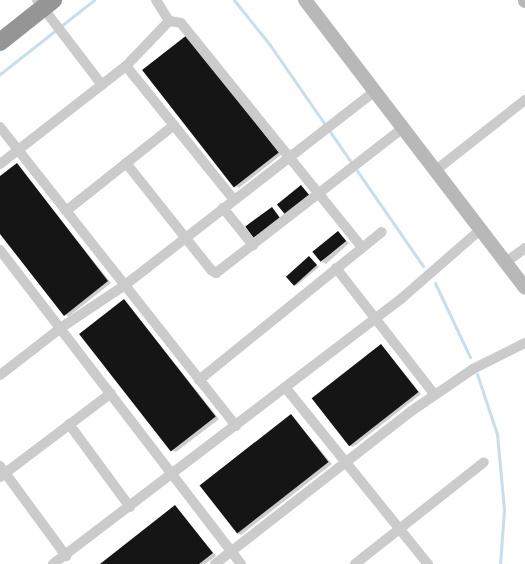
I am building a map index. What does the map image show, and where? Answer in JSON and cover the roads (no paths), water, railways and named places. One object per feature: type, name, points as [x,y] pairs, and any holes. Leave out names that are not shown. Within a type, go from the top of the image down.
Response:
[{"type":"highway","points":[[0,42],[44,3]]},
{"type":"main road","points":[[305,0],[525,288]]},
{"type":"street","points":[[156,0],[168,21]]},
{"type":"street","points":[[44,3],[102,85]]},
{"type":"street","points":[[0,164],[126,66],[168,21]]},
{"type":"street","points":[[168,21],[181,23],[362,247]]},
{"type":"street","points":[[126,66],[234,200]]},
{"type":"street","points":[[0,375],[62,327],[125,285],[376,91]]},
{"type":"street","points":[[436,170],[525,100]]},
{"type":"street","points":[[66,211],[174,125]]},
{"type":"street","points":[[0,127],[236,426]]},
{"type":"street","points":[[126,163],[211,270],[216,273],[403,128]]},
{"type":"street","points":[[223,208],[253,245]]},
{"type":"street","points":[[53,564],[66,556],[375,319],[480,230]]},
{"type":"street","points":[[198,380],[382,232]]},
{"type":"street","points":[[506,262],[525,248]]},
{"type":"street","points":[[2,256],[62,327],[231,552],[242,564]]},
{"type":"street","points":[[336,268],[434,394]]},
{"type":"street","points":[[215,564],[434,394],[493,357],[525,342]]},
{"type":"street","points":[[285,387],[428,564]]},
{"type":"street","points":[[66,556],[2,472],[111,392]]},
{"type":"street","points":[[69,424],[130,507]]},
{"type":"street","points":[[355,564],[484,462]]},
{"type":"waterway","points":[[0,74],[94,0]]},
{"type":"waterway","points":[[234,0],[270,45],[423,266]]},
{"type":"waterway","points":[[435,283],[470,357]]},
{"type":"waterway","points":[[477,374],[497,434],[504,510],[500,564]]}]
